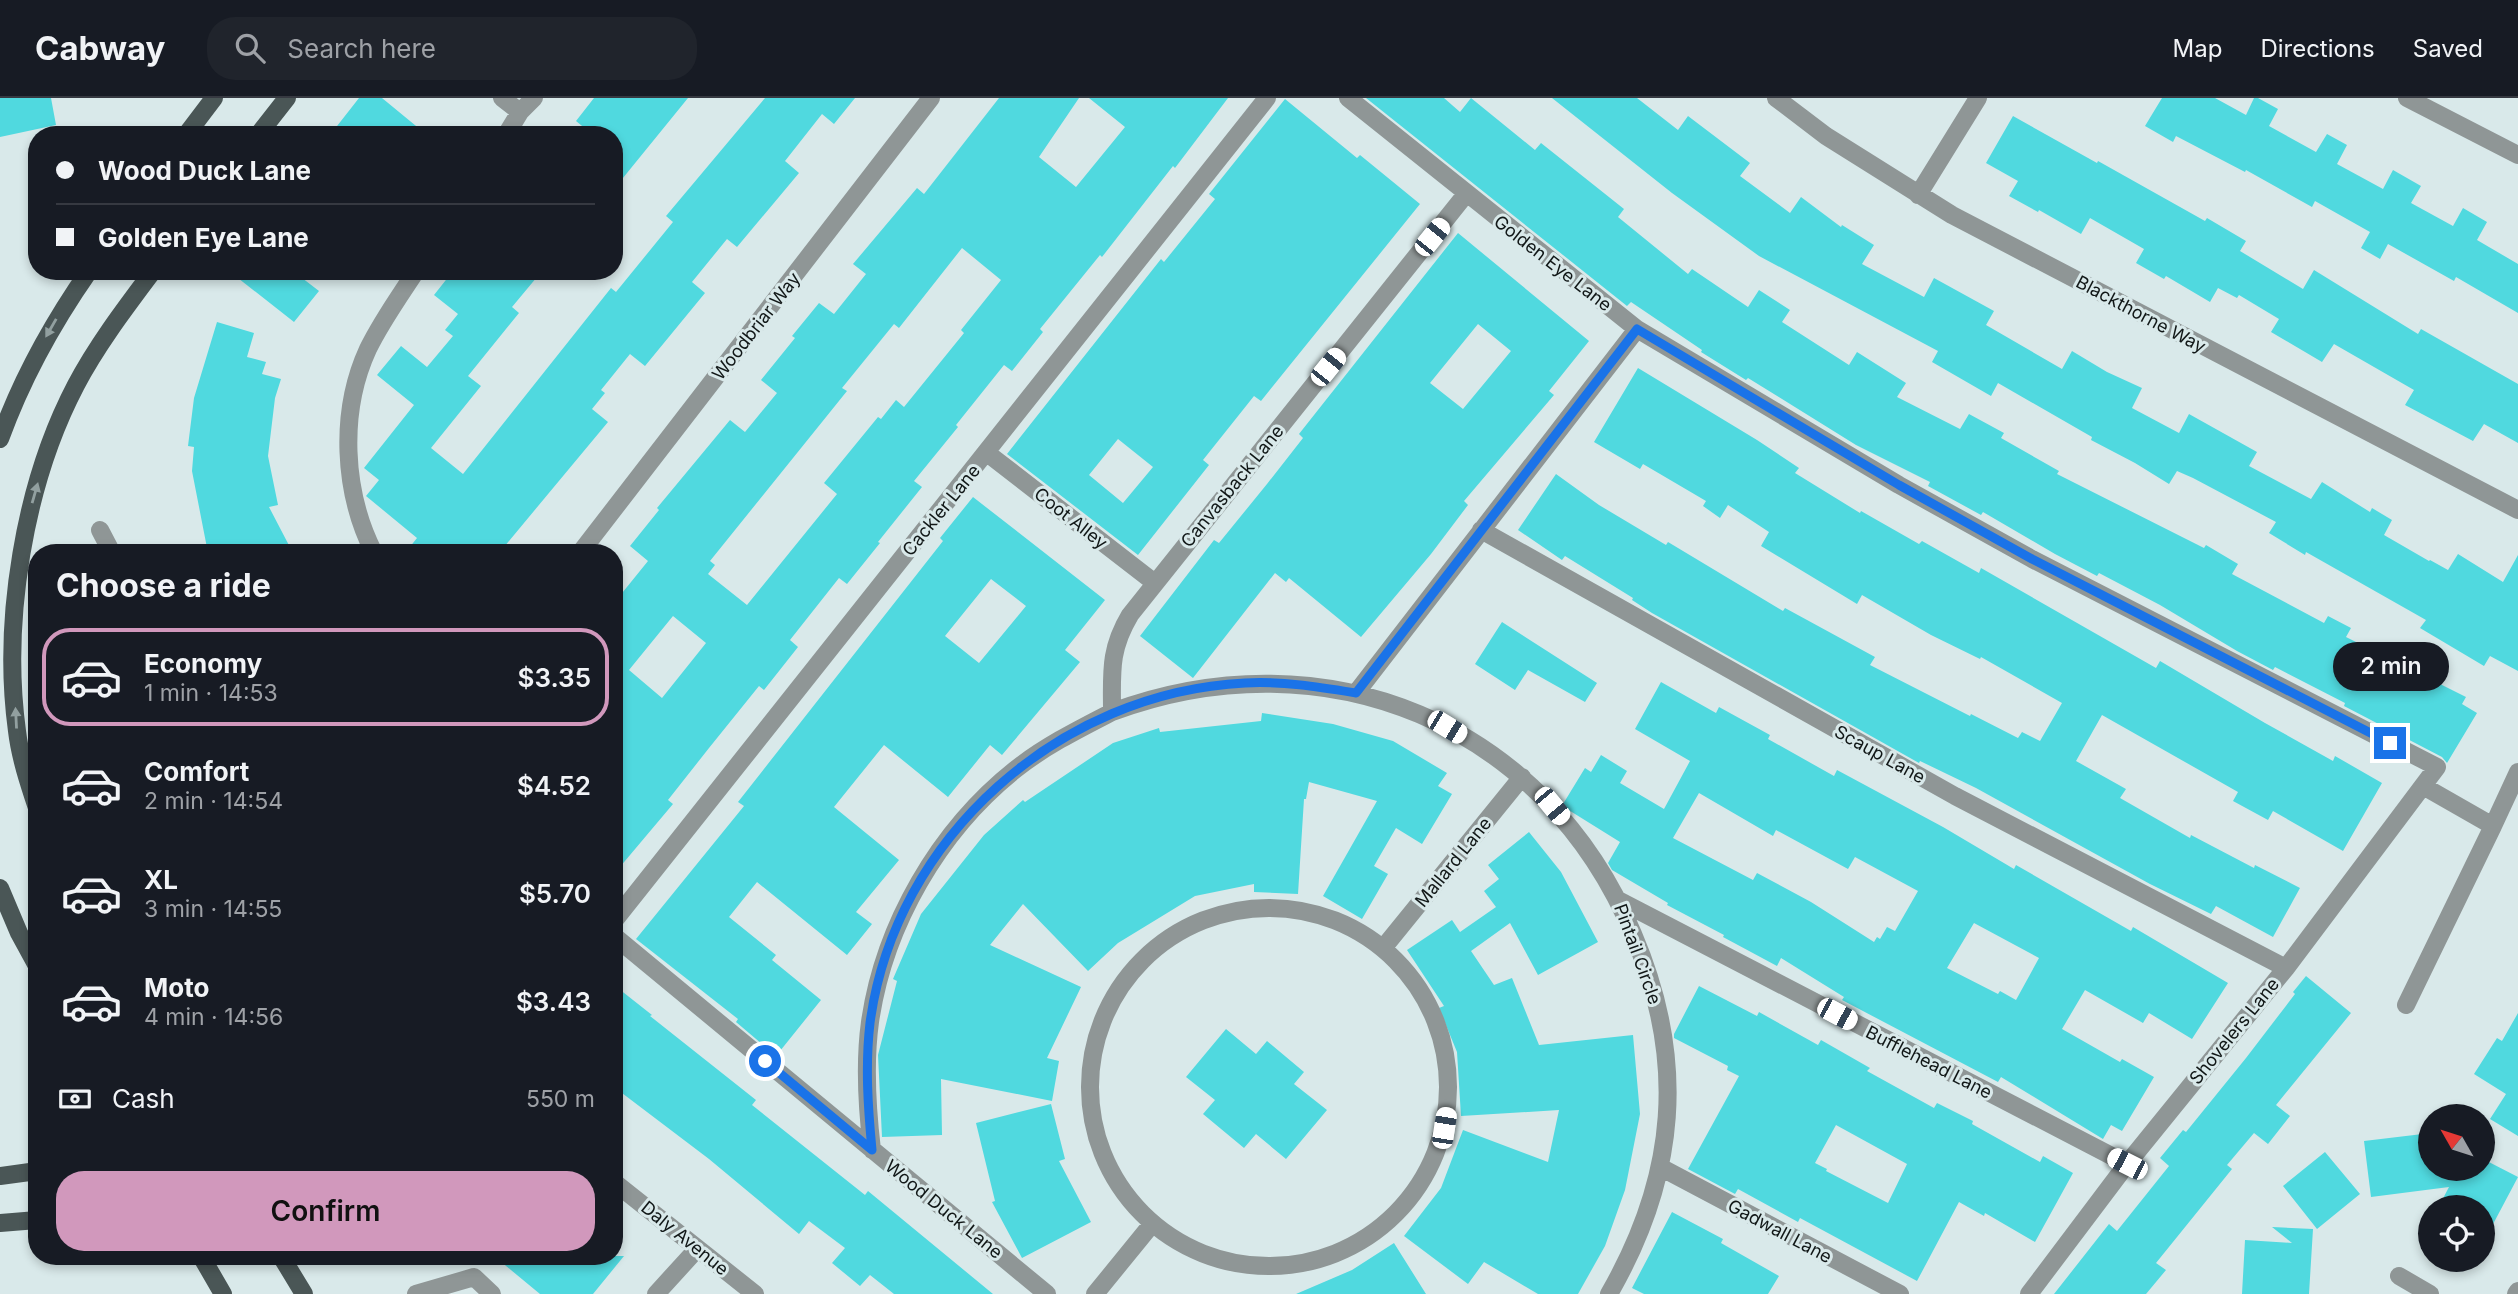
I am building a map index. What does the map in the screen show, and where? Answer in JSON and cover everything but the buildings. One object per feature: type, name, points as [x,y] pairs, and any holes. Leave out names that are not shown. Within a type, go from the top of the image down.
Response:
[{"type":"main road","points":[[193,126],[214,98]]},
{"type":"main road","points":[[263,126],[273,98]]},
{"type":"main road","points":[[265,126],[287,98]]},
{"type":"main road","points":[[0,439],[30,365],[64,306],[83,280]]},
{"type":"main road","points":[[28,782],[16,720],[14,642],[22,543],[53,440],[76,386],[147,280]]},
{"type":"main road","points":[[0,888],[28,950]]},
{"type":"main road","points":[[0,1176],[28,1172]]},
{"type":"main road","points":[[0,1223],[28,1221]]},
{"type":"main road","points":[[206,1265],[223,1294]]},
{"type":"main road","points":[[286,1265],[304,1294]]},
{"type":"street","points":[[502,98],[520,112]]},
{"type":"street","points":[[511,126],[520,112],[534,98]]},
{"type":"street","name":"Woodbriar Way","points":[[587,544],[931,98]]},
{"type":"street","name":"Cackler Lane","points":[[623,910],[1267,98]]},
{"type":"street","name":"Golden Eye Lane","points":[[1348,98],[1637,329],[1899,485],[2032,559],[2437,767]]},
{"type":"street","name":"Blackthorne Way","points":[[1776,98],[1826,136],[1918,195],[2518,510]]},
{"type":"street","points":[[1918,195],[1978,98]]},
{"type":"street","points":[[2407,98],[2518,155]]},
{"type":"street","name":"Canvasback Lane","points":[[1112,712],[1112,657],[1119,632],[1155,583],[1466,194]]},
{"type":"street","points":[[370,544],[359,517],[350,476],[348,433],[354,392],[367,352],[387,314],[410,280]]},
{"type":"street","points":[[1356,693],[1637,329]]},
{"type":"street","name":"Coot Alley","points":[[987,453],[1155,583]]},
{"type":"street","points":[[100,530],[108,544]]},
{"type":"street","name":"Scaup Lane","points":[[1481,530],[1955,796],[2286,968]]},
{"type":"street","name":"Pintail Circle","points":[[1112,712],[1191,689],[1245,683],[1301,684],[1356,693],[1396,705],[1447,727],[1489,751],[1522,777],[1552,806],[1587,849],[1620,901],[1648,972],[1659,1010],[1667,1060],[1668,1113],[1660,1167],[1646,1219],[1630,1257],[1609,1294]]},
{"type":"street","points":[[872,1150],[867,1071],[870,1022],[879,981],[894,935],[918,885],[948,839],[980,802],[1018,768],[1058,740],[1112,712]]},
{"type":"street","name":"Shovelers Lane","points":[[2029,1294],[2127,1164],[2286,968],[2437,767]]},
{"type":"street","points":[[2406,1005],[2518,772]]},
{"type":"street","name":"Mallard Lane","points":[[1384,947],[1522,777]]},
{"type":"street","points":[[2423,786],[2493,826]]},
{"type":"street","name":"Bufflehead Lane","points":[[1620,901],[2127,1164]]},
{"type":"street","points":[[1262,908],[1294,909],[1326,916],[1356,929],[1384,947],[1407,971],[1426,998],[1440,1029],[1447,1061],[1449,1095],[1444,1128],[1433,1159],[1417,1188],[1395,1214],[1369,1235],[1340,1252],[1309,1262],[1275,1266],[1242,1264],[1221,1259],[1179,1243],[1152,1224],[1129,1200],[1112,1172],[1098,1143],[1091,1099],[1095,1045],[1106,1014],[1123,985],[1144,960],[1169,939],[1198,923],[1229,912],[1262,908]]},
{"type":"street","name":"Wood Duck Lane","points":[[623,943],[1047,1294]]},
{"type":"street","name":"Gadwall Lane","points":[[1660,1167],[1900,1294]]},
{"type":"street","name":"Daly Avenue","points":[[623,1189],[755,1294]]},
{"type":"street","points":[[1095,1294],[1152,1224]]},
{"type":"street","points":[[656,1294],[697,1249]]},
{"type":"street","points":[[2399,1276],[2430,1294]]},
{"type":"street","points":[[416,1294],[474,1277],[492,1294]]},
{"type":"route","points":[[765,1061],[872,1150],[867,1071],[870,1022],[879,981],[894,935],[918,885],[948,839],[980,802],[1016,769],[1058,740],[1112,712],[1137,703],[1191,689],[1245,683],[1301,684],[1356,693],[1637,329],[1899,485],[2032,559],[2390,743]]}]
